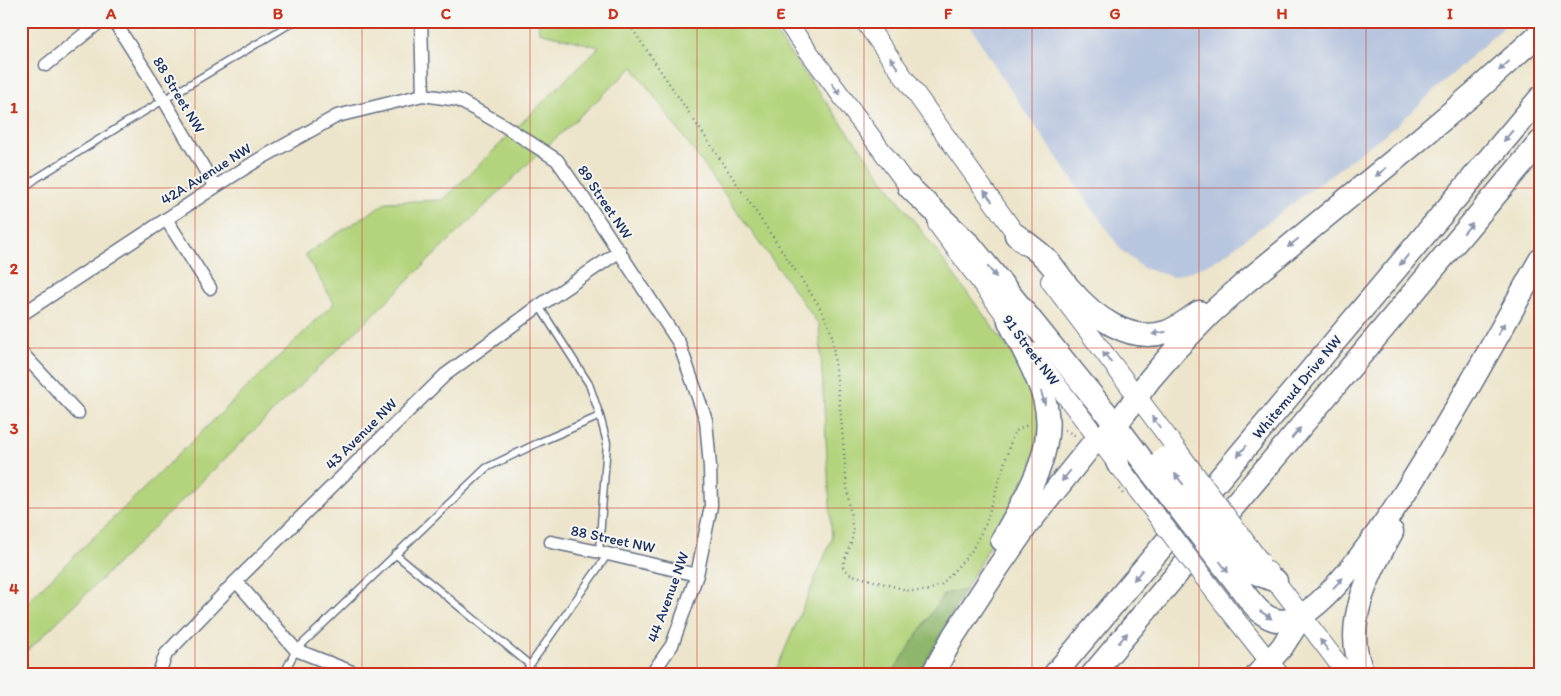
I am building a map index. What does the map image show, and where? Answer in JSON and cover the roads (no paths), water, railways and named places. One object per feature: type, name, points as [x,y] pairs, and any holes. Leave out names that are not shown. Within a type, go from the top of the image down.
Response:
[{"type":"highway","points":[[954,635],[1018,538],[1041,508],[1094,443],[1116,424],[1136,396],[1175,350],[1210,314],[1246,282],[1415,144],[1540,33]]},
{"type":"highway","name":"Whitemud Drive NW","points":[[1054,675],[1540,98]]},
{"type":"highway","name":"Whitemud Drive NW","points":[[1092,675],[1540,142]]},
{"type":"highway","points":[[909,187],[971,246],[1116,424],[1164,460],[1251,573],[1253,604],[1270,619],[1289,620],[1302,616]]},
{"type":"highway","points":[[1016,235],[1044,257],[1071,290],[1094,312],[1115,327],[1136,334],[1158,334],[1174,329],[1246,282]]},
{"type":"highway","points":[[1269,670],[1302,616],[1340,582],[1372,541],[1407,488],[1540,260]]},
{"type":"highway","points":[[932,675],[1034,480],[1045,450],[1048,426],[1044,399],[1010,321]]},
{"type":"highway","points":[[1364,675],[1357,655],[1355,622],[1358,605],[1381,552],[1438,448],[1485,356]]},
{"type":"highway","points":[[1116,424],[1112,439],[1112,449],[1118,464]]},
{"type":"highway","points":[[1251,573],[1276,581]]},
{"type":"main road","name":"91 Street NW","points":[[786,21],[1010,321],[1094,443],[1118,464],[1224,602],[1269,670]]},
{"type":"main road","points":[[864,21],[1016,235],[1136,396],[1164,460],[1251,573]]},
{"type":"main road","points":[[1276,581],[1347,675]]},
{"type":"street","points":[[46,65],[101,21]]},
{"type":"street","name":"88 Street NW","points":[[114,21],[164,100],[215,187]]},
{"type":"street","points":[[421,21],[423,95]]},
{"type":"street","name":"42A Avenue NW","points":[[21,315],[215,187],[258,160],[337,116],[423,95]]},
{"type":"street","name":"89 Street NW","points":[[423,95],[458,100],[503,125],[557,160],[620,252],[678,343],[706,420],[710,467]]},
{"type":"street","points":[[166,219],[210,288]]},
{"type":"street","name":"43 Avenue NW","points":[[158,675],[166,654],[236,581],[444,375],[539,306],[620,252]]},
{"type":"street","points":[[21,352],[78,413]]},
{"type":"street","name":"44 Avenue NW","points":[[651,675],[672,645],[697,575],[711,506],[710,467]]},
{"type":"street","name":"88 Street NW","points":[[551,542],[697,575]]},
{"type":"street","points":[[236,581],[296,650],[360,675]]},
{"type":"lane","points":[[21,190],[164,100],[295,21]]},
{"type":"lane","points":[[524,675],[604,553],[607,443],[600,416],[588,384],[539,306]]},
{"type":"lane","points":[[283,675],[296,650],[486,468],[600,416]]},
{"type":"lane","points":[[395,554],[530,665]]}]
